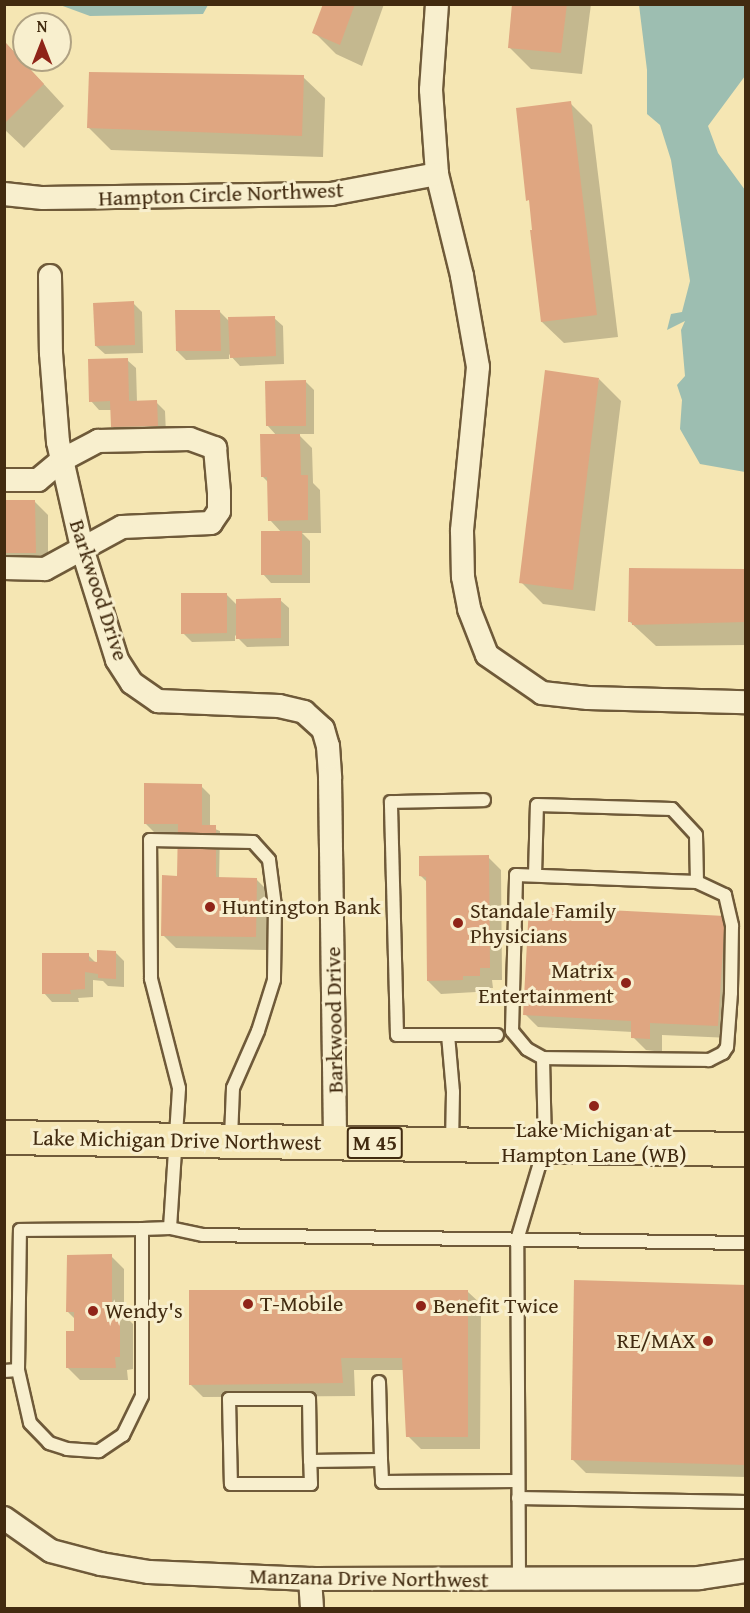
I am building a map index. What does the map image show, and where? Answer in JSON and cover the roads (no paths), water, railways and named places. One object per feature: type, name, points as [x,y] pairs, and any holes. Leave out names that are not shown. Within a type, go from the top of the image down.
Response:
[{"type":"highway","name":"Lake Michigan Drive Northwest","points":[[4,1137],[746,1149]]},
{"type":"street","points":[[437,4],[431,90],[437,174],[462,276],[478,367],[462,531],[463,577],[469,609],[487,655],[542,693],[588,698],[746,702]]},
{"type":"street","name":"Hampton Circle Northwest","points":[[4,194],[55,198],[331,194],[437,174]]},
{"type":"street","name":"Barkwood Drive","points":[[50,276],[51,353],[58,442],[81,548],[117,660],[132,683],[158,701],[287,708],[304,712],[323,729],[328,746],[330,778],[335,1142]]},
{"type":"street","points":[[4,480],[38,480],[62,460],[98,441],[190,439],[215,448],[219,512],[211,523],[122,527],[45,568],[4,568]]},
{"type":"street","name":"Manzana Drive Northwest","points":[[4,1518],[51,1551],[101,1564],[149,1572],[310,1580],[699,1578],[746,1571]]},
{"type":"street","points":[[310,1580],[312,1608]]},
{"type":"lane","points":[[484,800],[391,802],[397,1035],[497,1035]]},
{"type":"lane","points":[[535,875],[537,805],[672,809],[696,835],[697,882]]},
{"type":"lane","points":[[171,1228],[179,1088],[151,979],[150,840],[253,842],[269,860],[274,906],[274,980],[258,1031],[233,1088],[231,1140]]},
{"type":"lane","points":[[516,874],[535,875],[697,882],[725,896],[732,926],[728,1047],[723,1053],[709,1060],[543,1058],[527,1049],[512,1031],[516,874]]},
{"type":"lane","points":[[448,1035],[453,1092],[452,1145]]},
{"type":"lane","points":[[519,1579],[517,1240],[545,1146],[543,1058]]},
{"type":"lane","points":[[142,1229],[142,1396],[123,1435],[99,1451],[67,1449],[49,1443],[30,1423],[18,1370],[20,1230],[171,1228],[203,1235],[746,1243]]},
{"type":"lane","points":[[4,1371],[18,1370]]},
{"type":"lane","points":[[379,1382],[382,1482],[518,1481]]},
{"type":"lane","points":[[229,1399],[309,1400],[310,1461],[311,1484],[231,1484],[229,1399]]},
{"type":"lane","points":[[310,1461],[381,1460]]},
{"type":"lane","points":[[518,1498],[746,1502]]},
{"type":"place","name":"Huntington Bank","points":[[210,907]]},
{"type":"place","name":"Standale Family Physicians","points":[[458,923]]},
{"type":"place","name":"Matrix Entertainment","points":[[626,983]]},
{"type":"place","name":"Lake Michigan at Hampton Lane (WB)","points":[[594,1106]]},
{"type":"place","name":"T-Mobile","points":[[248,1304]]},
{"type":"place","name":"Benefit Twice","points":[[421,1306]]},
{"type":"place","name":"Wendy's","points":[[93,1311]]},
{"type":"place","name":"RE/MAX","points":[[708,1341]]}]
